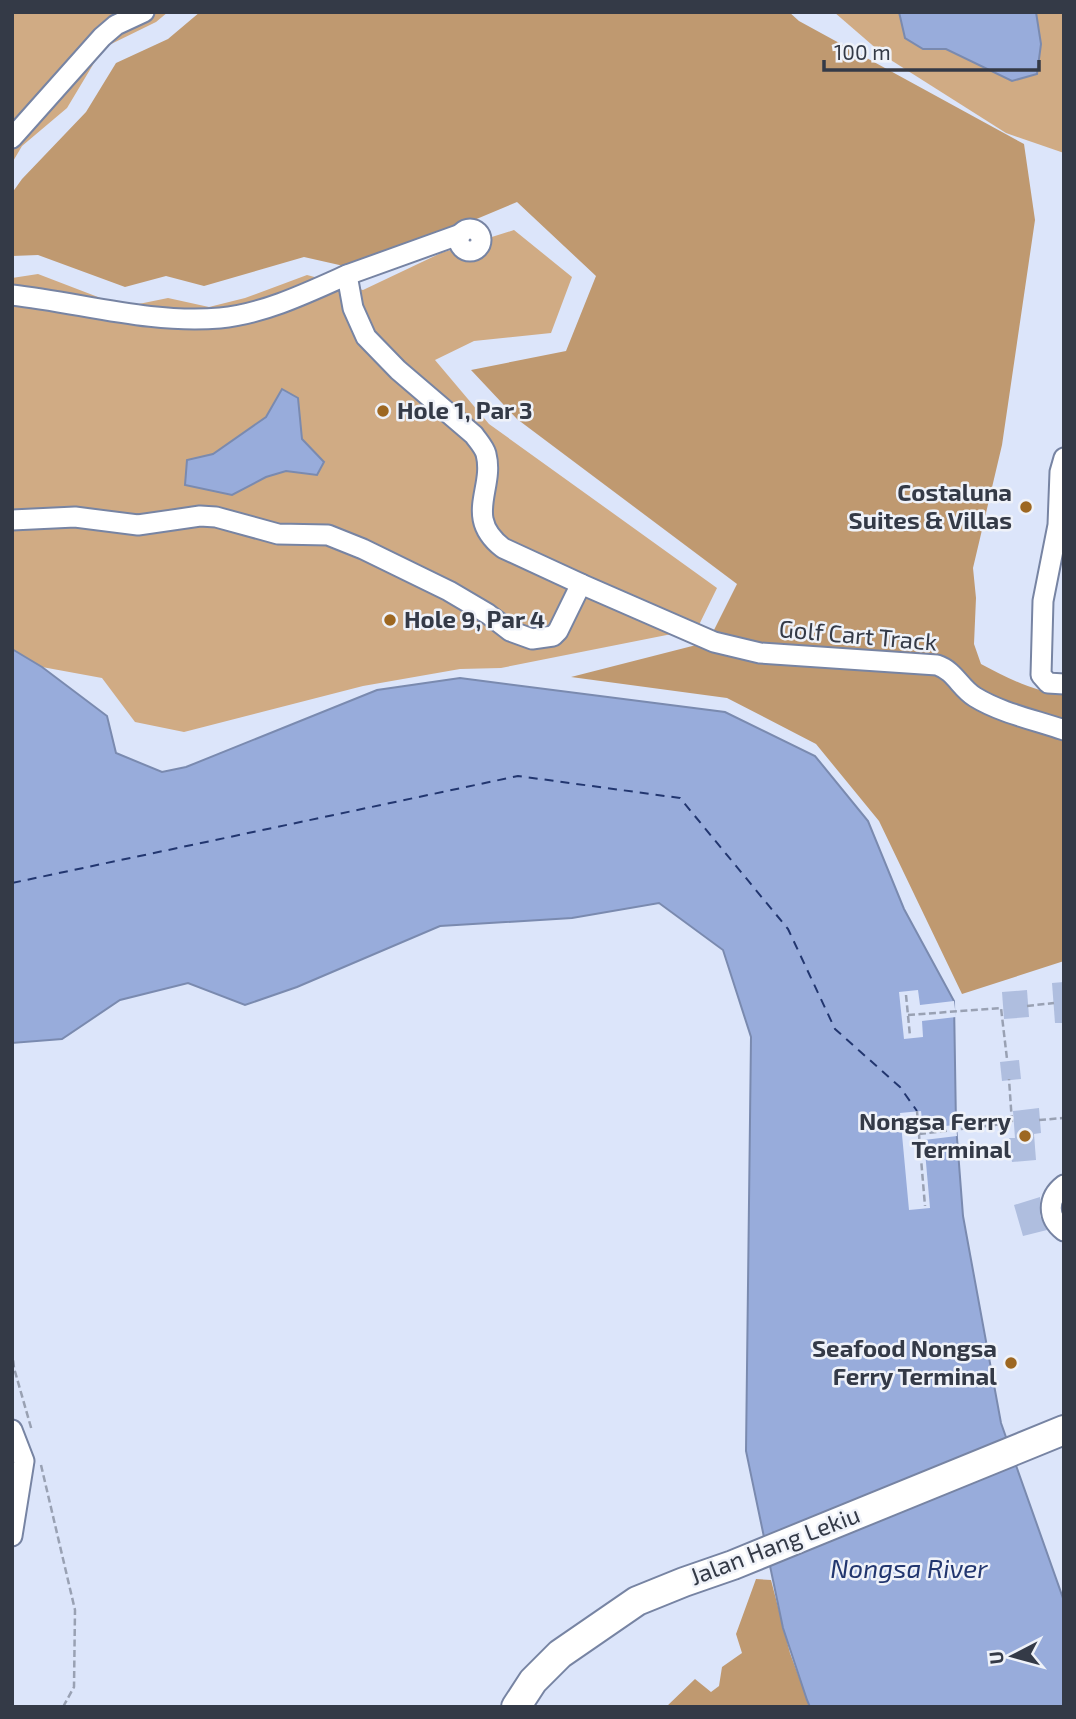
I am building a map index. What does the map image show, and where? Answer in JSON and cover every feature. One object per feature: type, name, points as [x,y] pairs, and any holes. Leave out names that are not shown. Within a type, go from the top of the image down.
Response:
[{"type":"highway","name":"Jalan Hang Lekiu","points":[[516,1707],[533,1681],[561,1654],[637,1601],[733,1565],[1055,1434]]},
{"type":"lane","points":[[12,138],[102,37],[116,25],[144,12]]},
{"type":"lane","points":[[12,295],[145,317],[222,318],[256,311],[461,234]]},
{"type":"lane","points":[[12,520],[75,517],[138,525],[216,516],[278,534],[328,535],[363,549],[449,592],[488,614],[510,631],[532,639],[553,636],[581,584],[503,548],[488,533],[482,514],[481,499],[487,469],[486,454],[481,444],[398,370],[366,337],[353,308],[347,275]]},
{"type":"lane","points":[[1063,467],[1058,525],[1043,601],[1041,675],[1048,683],[1064,684]]},
{"type":"lane","name":"Golf Cart Track","points":[[581,584],[714,642],[760,653],[937,665],[947,668],[961,686],[990,705],[1064,730]]},
{"type":"lane","points":[[1064,1185],[1052,1199],[1051,1210],[1054,1221],[1064,1231]]},
{"type":"lane","points":[[12,1430],[24,1461],[12,1536]]},
{"type":"path","points":[[906,995],[910,1036]]},
{"type":"path","points":[[1027,1006],[1054,1003]]},
{"type":"path","points":[[908,1016],[1001,1008],[1007,1059]]},
{"type":"path","points":[[919,1134],[1012,1124],[1009,1079]]},
{"type":"path","points":[[917,1111],[925,1206]]},
{"type":"path","points":[[1039,1120],[1063,1118]]},
{"type":"path","points":[[12,1350],[14,1368],[35,1441]]},
{"type":"path","points":[[41,1465],[75,1610],[74,1687],[63,1707]]},
{"type":"shaded area","points":[[12,12],[168,12],[156,22],[103,48],[67,108],[22,146],[12,163]]},
{"type":"shaded area","points":[[200,12],[789,12],[799,21],[1024,144],[1035,220],[1002,445],[973,568],[976,598],[974,644],[981,664],[1032,688],[1064,695],[1064,961],[962,994],[879,821],[816,744],[727,698],[571,677],[708,642],[737,584],[517,419],[471,370],[566,351],[596,276],[517,202],[357,269],[304,257],[204,286],[166,276],[125,287],[38,255],[12,256],[12,193],[22,179],[86,112],[116,63],[168,39]]},
{"type":"shaded area","points":[[834,12],[1064,12],[1064,153],[1006,133],[886,57]]},
{"type":"shaded area","points":[[514,230],[572,277],[551,333],[474,341],[435,360],[489,424],[717,588],[697,629],[501,668],[460,669],[363,686],[184,732],[135,722],[102,678],[42,667],[12,649],[12,278],[38,274],[124,307],[168,298],[209,307],[245,298],[307,275],[363,290],[441,253]]},
{"type":"shaded area","points":[[756,1579],[771,1580],[790,1653],[810,1707],[666,1707],[695,1679],[711,1692],[719,1686],[722,1667],[742,1653],[736,1634]]},
{"type":"water","points":[[899,12],[1036,12],[1041,44],[1037,74],[1012,81],[946,49],[923,49],[905,38]]},
{"type":"water","points":[[282,389],[298,398],[302,439],[324,462],[317,475],[286,471],[266,477],[232,495],[185,485],[187,460],[213,454],[266,417]]},
{"type":"water","name":"Nongsa River","points":[[12,649],[42,667],[107,716],[116,753],[162,772],[186,767],[377,690],[460,678],[725,712],[815,756],[868,821],[904,909],[954,1001],[956,1125],[963,1216],[1001,1423],[1064,1601],[1064,1707],[810,1707],[783,1628],[746,1451],[751,1037],[723,950],[659,903],[572,918],[440,926],[297,987],[245,1005],[188,983],[120,1000],[62,1039],[12,1043]]},
{"type":"pier","points":[[918,990],[920,1005],[954,1001],[956,1017],[922,1021],[923,1037],[904,1039],[899,992]]},
{"type":"pier","points":[[921,1111],[923,1128],[956,1125],[957,1136],[924,1140],[930,1208],[909,1210],[900,1113]]},
{"type":"building","name":"Nongsa Ferry Terminal","points":[[1064,982],[1064,1023],[1055,1023],[1052,983]]},
{"type":"building","points":[[1027,990],[1029,1017],[1004,1019],[1002,992]]},
{"type":"building","name":"Nongsa Ferry Terminal","points":[[1019,1060],[1021,1079],[1002,1081],[1000,1062]]},
{"type":"building","name":"Nongsa Ferry Terminal","points":[[1039,1108],[1041,1133],[1034,1134],[1036,1160],[1012,1162],[1009,1138],[1015,1138],[1013,1111]]},
{"type":"building","points":[[1040,1197],[1040,1216],[1047,1230],[1023,1236],[1014,1205]]},
{"type":"ferry route","points":[[12,883],[518,776],[680,798],[788,929],[835,1029],[900,1087],[917,1111]]},
{"type":"place","name":"Hole 1, Par 3","points":[[383,411]]},
{"type":"place","name":"Costaluna Suites & Villas","points":[[1026,507]]},
{"type":"place","name":"Hole 9, Par 4","points":[[390,620]]},
{"type":"place","name":"Nongsa Ferry Terminal","points":[[1025,1136]]},
{"type":"place","name":"Seafood Nongsa Ferry Terminal","points":[[1011,1363]]}]
